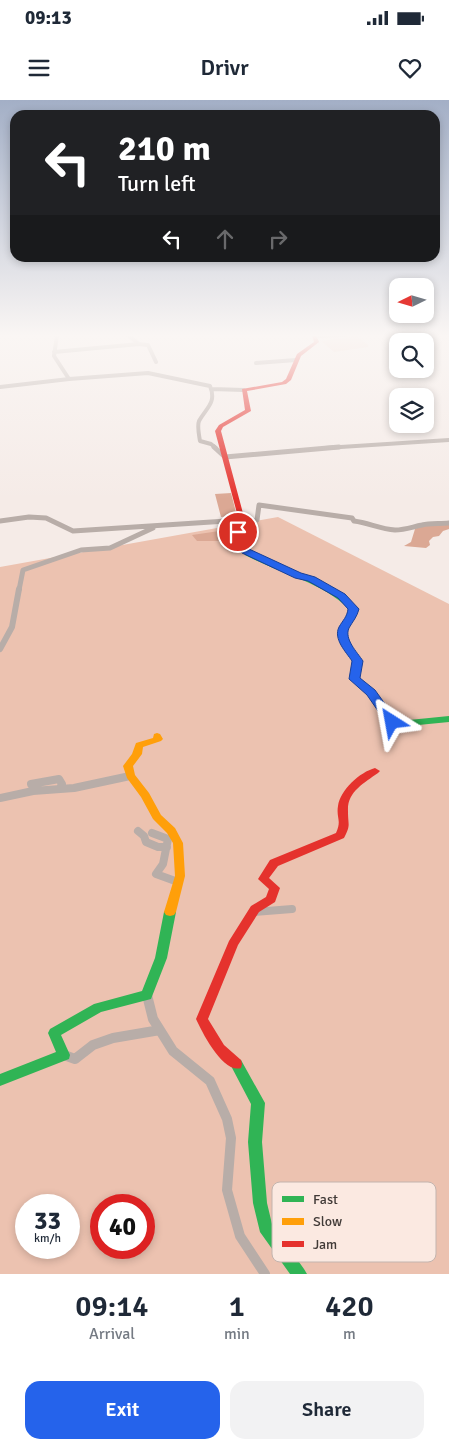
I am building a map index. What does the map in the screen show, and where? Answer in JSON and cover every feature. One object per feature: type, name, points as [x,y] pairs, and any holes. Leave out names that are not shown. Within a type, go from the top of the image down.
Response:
[{"type":"street","points":[[449,440],[225,457],[211,444],[200,441],[198,422],[209,412],[212,402],[212,390],[244,390],[248,411],[221,426],[218,431],[225,457],[241,523],[237,538],[238,542],[245,551],[298,576],[311,579],[341,596],[354,609],[352,617],[343,630],[344,640],[357,661],[354,679],[371,692],[392,722],[398,724],[449,719]]},
{"type":"street","points":[[0,521],[43,517],[60,522],[73,531],[241,523],[257,520],[260,505],[332,514],[352,518],[354,521],[371,523],[377,528],[385,529],[413,529],[420,525],[449,523]]},
{"type":"street","points":[[0,649],[12,627],[23,570],[81,550],[110,548],[157,526]]},
{"type":"street","points":[[157,736],[158,739],[139,746],[137,754],[128,766],[130,776],[145,795],[157,817],[178,843],[180,876],[168,920],[161,958],[147,995],[153,1019],[173,1051],[210,1080],[228,1119],[231,1138],[227,1166],[227,1190],[240,1236],[265,1274]]},
{"type":"street","points":[[272,1237],[265,1227],[262,1211],[255,1142],[258,1103],[237,1064],[219,1049],[202,1018],[233,944],[255,909],[271,899],[275,888],[263,879],[274,863],[340,835],[345,824],[341,816],[344,796],[354,785],[375,771]]},
{"type":"street","points":[[0,798],[60,788],[74,788],[130,776]]},
{"type":"street","points":[[31,784],[59,779],[62,784],[60,788]]},
{"type":"street","points":[[138,831],[144,836],[146,842],[158,847],[167,847]]},
{"type":"street","points":[[152,833],[168,839],[162,864],[156,874],[178,882]]},
{"type":"street","points":[[254,912],[292,909]]},
{"type":"street","points":[[64,1055],[54,1033],[98,1008],[147,995]]},
{"type":"street","points":[[0,1080],[64,1055],[75,1059],[93,1045],[113,1038],[160,1030]]},
{"type":"street","points":[[290,1262],[299,1274]]},
{"type":"shaded area","points":[[231,493],[237,516],[221,517],[215,494]]},
{"type":"shaded area","points":[[278,517],[449,604],[449,1274],[0,1274],[0,567]]},
{"type":"shaded area","points":[[449,524],[449,529],[443,531],[439,536],[433,537],[429,541],[430,545],[426,548],[404,546],[411,542],[415,529],[420,526]]},
{"type":"shaded area","points":[[233,529],[230,541],[197,541],[192,535]]},
{"type":"traffic: fast","points":[[248,553],[330,590],[353,609],[344,628],[343,637],[346,646],[357,661],[355,679],[371,692],[392,722],[398,724],[449,719]]},
{"type":"traffic: fast","points":[[0,1080],[64,1055],[54,1033],[98,1008],[147,995],[161,958],[170,912]]},
{"type":"traffic: fast","points":[[236,1064],[258,1103],[255,1142],[260,1203],[265,1227],[272,1237]]},
{"type":"traffic: fast","points":[[290,1262],[299,1274]]},
{"type":"traffic: slow","points":[[157,736],[158,739],[139,745],[137,754],[128,766],[130,776],[145,795],[157,817],[171,831],[178,843],[180,876],[170,912]]},
{"type":"traffic: jam","points":[[245,390],[248,411],[221,426],[218,431],[241,517],[237,540],[248,553]]},
{"type":"traffic: jam","points":[[236,1064],[219,1049],[202,1019],[233,944],[255,909],[271,899],[275,888],[263,879],[274,863],[340,835],[345,824],[343,814],[345,799],[360,781],[375,771]]},
{"type":"route","points":[[238,532],[238,542],[245,551],[298,576],[311,579],[341,596],[354,609],[352,617],[343,630],[343,635],[357,661],[354,679],[371,692],[392,722]]}]
